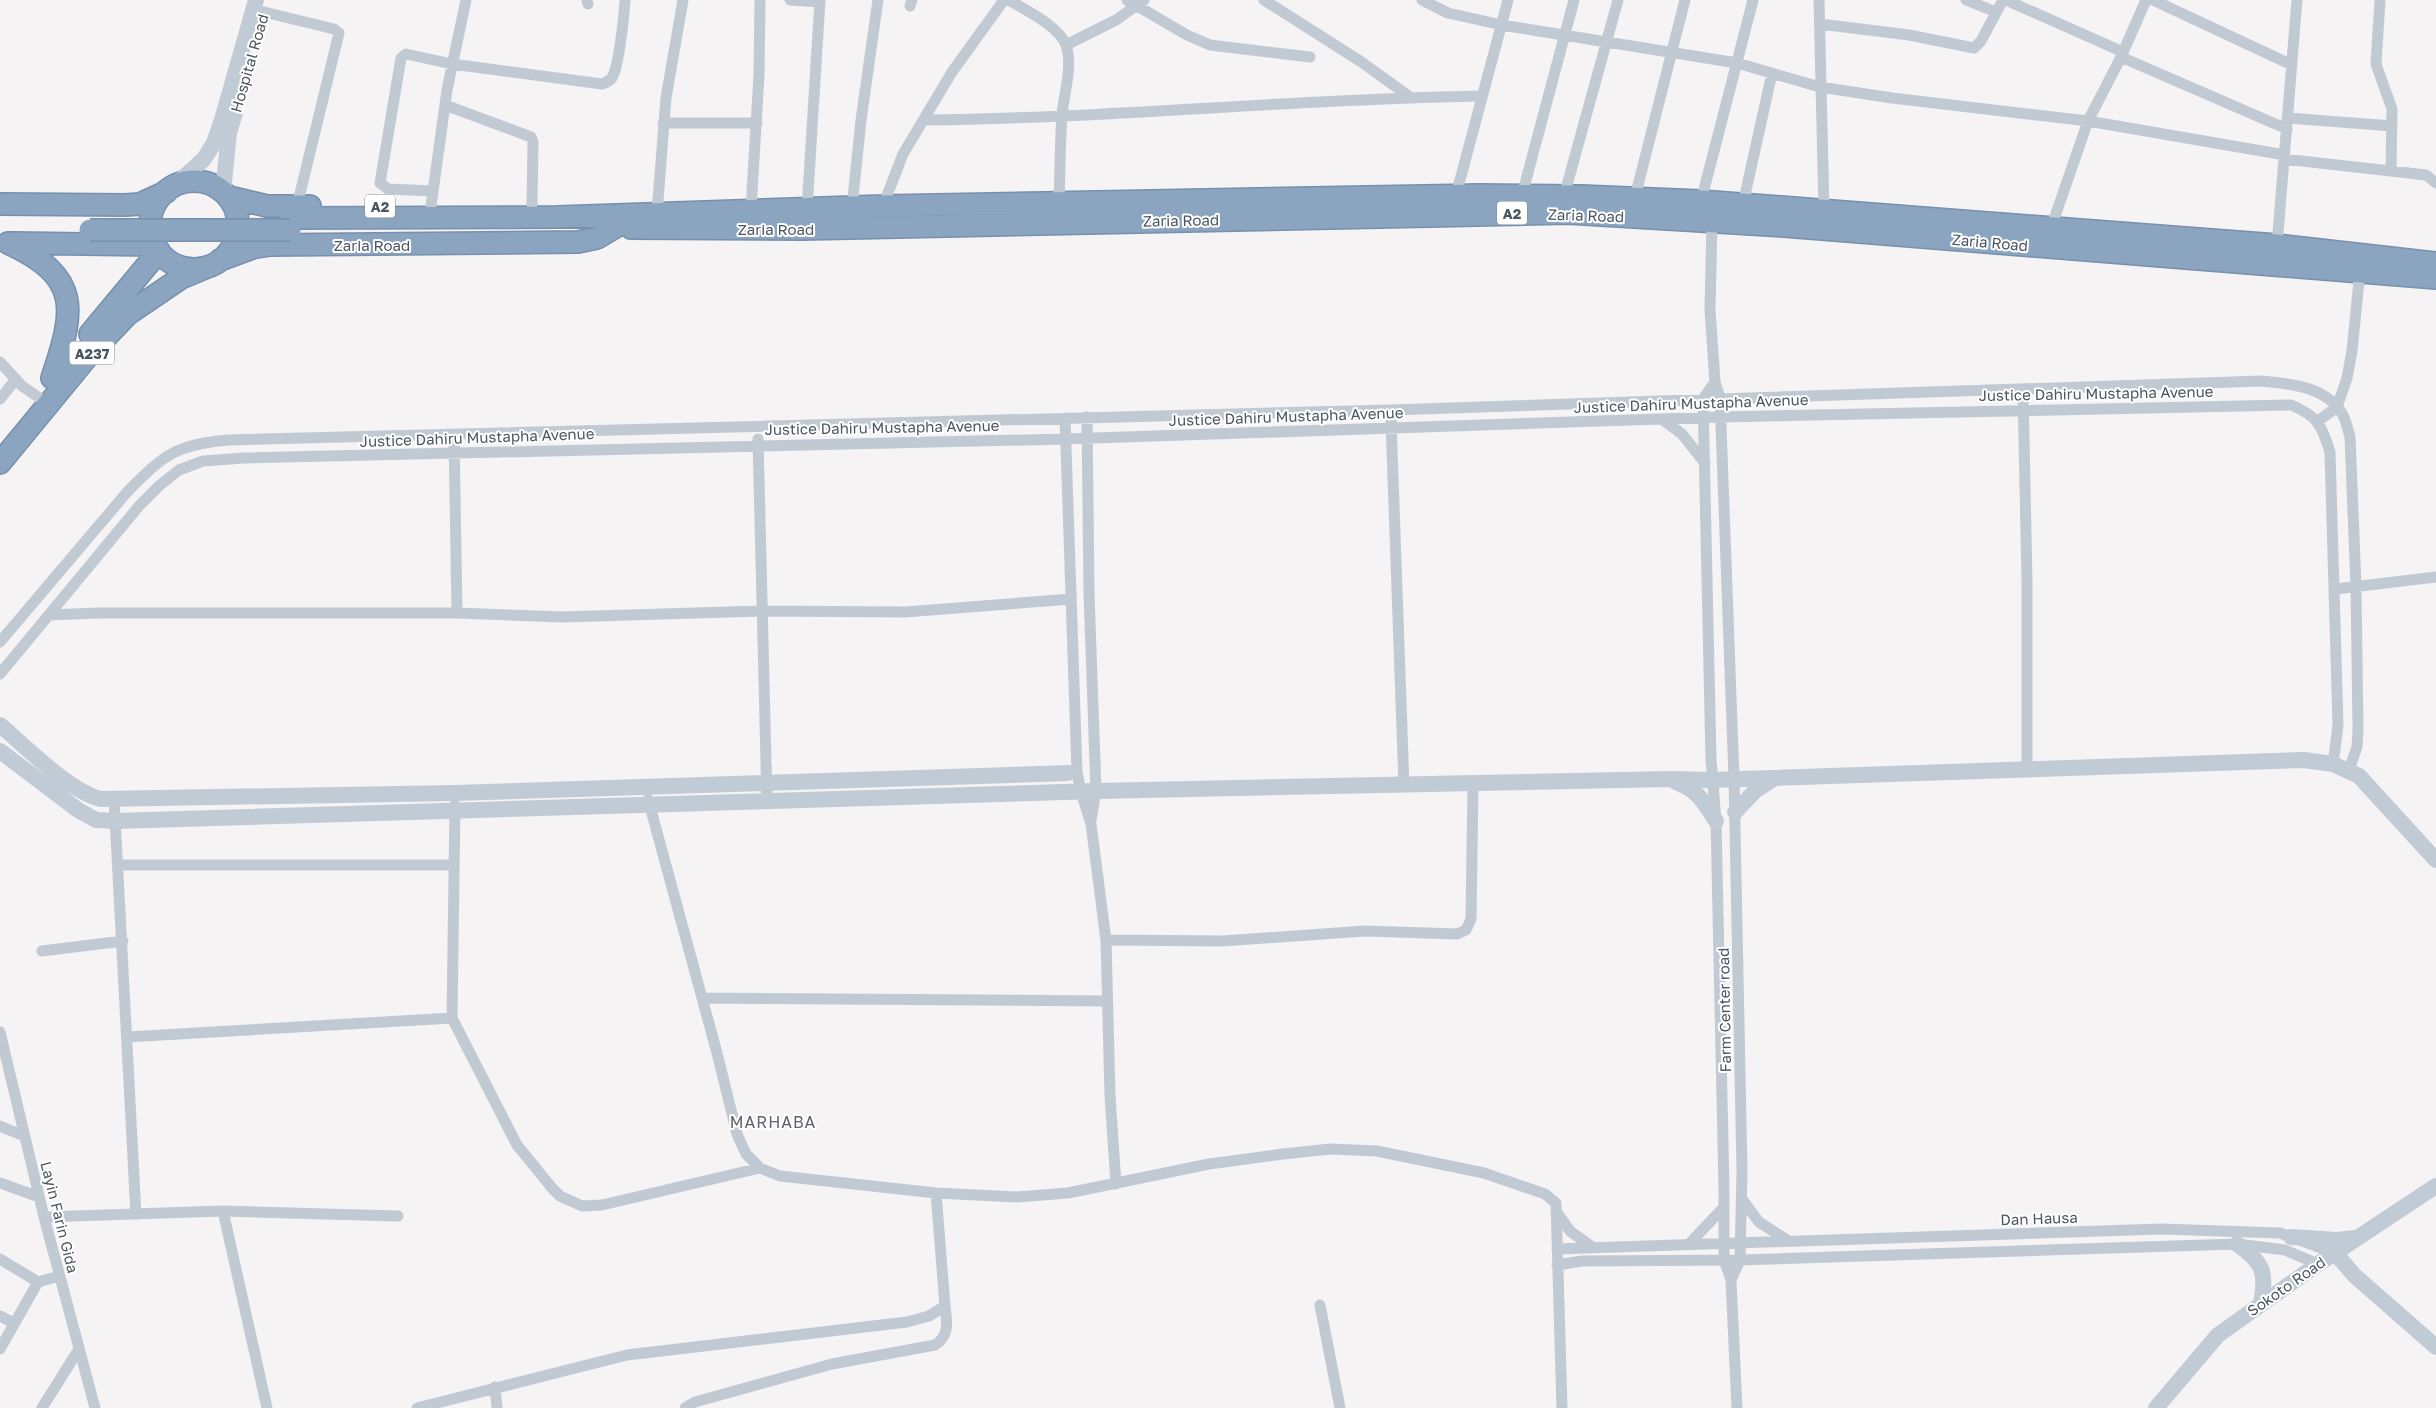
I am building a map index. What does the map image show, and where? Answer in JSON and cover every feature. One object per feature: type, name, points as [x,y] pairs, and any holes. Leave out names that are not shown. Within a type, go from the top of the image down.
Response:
[{"type":"highway","points":[[0,204],[140,204],[169,189],[185,182],[198,181],[211,184],[226,195],[235,210],[238,224],[236,237],[230,250],[212,264],[191,269],[178,266],[167,260],[157,248],[151,234],[153,211],[169,189]]},
{"type":"highway","name":"Zaria Road","points":[[226,195],[267,206],[292,218],[614,221],[802,229],[1481,213],[1568,213],[1712,222],[2436,278]]},
{"type":"highway","name":"Zaria Road","points":[[212,264],[256,247],[269,245],[578,242],[597,238],[614,221],[657,213],[883,206],[1456,195],[1635,197],[1701,201],[2277,245],[2436,263]]},
{"type":"highway","name":"Zaria Road","points":[[292,218],[432,198],[532,205],[585,205],[614,221]]},
{"type":"highway","name":"A2","points":[[0,215],[90,223],[292,218]]},
{"type":"highway","name":"A2","points":[[3,238],[90,223]]},
{"type":"highway","points":[[3,238],[157,248]]},
{"type":"highway","points":[[3,238],[42,260],[51,269],[65,291],[69,316],[67,331],[52,378]]},
{"type":"highway","name":"A237","points":[[0,442],[157,248]]},
{"type":"highway","name":"A237","points":[[0,463],[88,356],[128,314],[181,278],[212,264]]},
{"type":"street","points":[[466,0],[452,64],[432,198],[388,189],[380,183],[401,58],[406,54],[452,64],[602,84],[608,82],[613,75],[622,29],[625,0]]},
{"type":"street","points":[[657,213],[663,123],[683,0]]},
{"type":"street","points":[[751,210],[757,123],[760,0]]},
{"type":"street","points":[[790,0],[820,1],[807,209]]},
{"type":"street","points":[[852,207],[861,120],[878,0]]},
{"type":"street","points":[[883,206],[904,154],[952,72],[1004,0]]},
{"type":"street","points":[[1009,0],[1042,20],[1057,33],[1066,45],[1067,63],[1062,115],[1059,203]]},
{"type":"street","points":[[1264,0],[1377,72],[1410,97]]},
{"type":"street","points":[[1422,0],[1448,12],[1502,25],[1737,63],[1820,87],[1892,98],[2088,121],[2285,157],[2426,175],[2436,183]]},
{"type":"street","points":[[1456,195],[1508,0]]},
{"type":"street","points":[[1522,195],[1574,0]]},
{"type":"street","points":[[1564,196],[1618,0]]},
{"type":"street","points":[[1635,197],[1670,53],[1685,0]]},
{"type":"street","points":[[1701,201],[1753,0]]},
{"type":"street","points":[[1820,0],[1820,87],[1824,211]]},
{"type":"street","points":[[1966,0],[1996,12]]},
{"type":"street","points":[[1820,24],[1909,35],[1974,48],[1981,41],[2004,0],[2122,55],[2287,123],[2392,126]]},
{"type":"street","points":[[2051,228],[2088,121],[2122,55],[2146,0]]},
{"type":"street","points":[[2153,0],[2292,65]]},
{"type":"street","points":[[2277,245],[2297,0]]},
{"type":"street","points":[[2380,0],[2376,64],[2392,109],[2392,171]]},
{"type":"street","points":[[1066,45],[1116,20],[1136,2],[1187,35],[1210,45],[1310,57]]},
{"type":"street","points":[[263,4],[339,33],[292,218]]},
{"type":"street","name":"Hospital Road","points":[[227,122],[263,4]]},
{"type":"street","points":[[1743,204],[1772,73]]},
{"type":"street","points":[[925,120],[1410,97],[1481,96]]},
{"type":"street","points":[[445,105],[531,137],[534,165],[532,205]]},
{"type":"street","points":[[169,189],[204,159],[227,122]]},
{"type":"street","points":[[226,195],[227,122]]},
{"type":"street","points":[[663,123],[757,123]]},
{"type":"street","name":"Farm Center road","points":[[1712,222],[1710,310],[1715,382],[1720,398],[1721,417],[1735,812],[1742,1199],[1740,1260]]},
{"type":"street","points":[[2333,764],[2338,725],[2336,589],[2330,452],[2318,421],[2336,407],[2347,378],[2352,351],[2360,272]]},
{"type":"street","points":[[0,362],[16,379],[38,397]]},
{"type":"street","points":[[0,399],[16,379]]},
{"type":"street","points":[[0,642],[128,491],[149,469],[171,452],[195,443],[228,440],[1392,410],[1703,398],[2262,381],[2296,385],[2318,392],[2343,415],[2350,437],[2356,587],[2358,730],[2357,747],[2349,770]]},
{"type":"street","points":[[1715,382],[1703,398],[1712,780],[1716,821],[1724,1260],[1731,1280],[1737,1408]]},
{"type":"street","points":[[2023,389],[2027,582],[2027,769]]},
{"type":"street","name":"Justice Dahiru Mustapha Avenue","points":[[0,674],[140,506],[179,470],[203,461],[244,458],[455,454],[758,444],[1065,439],[1721,417],[2291,404],[2305,410],[2318,421]]},
{"type":"street","points":[[1392,410],[1390,427],[1404,786]]},
{"type":"street","points":[[1087,417],[1090,643],[1088,792],[1106,940],[1110,1096],[1116,1184]]},
{"type":"street","points":[[1065,418],[1077,772],[1088,792]]},
{"type":"street","points":[[1663,420],[1682,434],[1705,464]]},
{"type":"street","points":[[758,427],[767,802]]},
{"type":"street","points":[[454,435],[457,613]]},
{"type":"street","points":[[171,452],[179,470]]},
{"type":"street","points":[[2336,589],[2436,577]]},
{"type":"street","points":[[49,615],[99,613],[457,613],[562,617],[762,611],[904,612],[1070,599]]},
{"type":"street","points":[[0,725],[69,782],[89,796],[114,799],[455,793],[1068,773]]},
{"type":"street","points":[[0,750],[78,810],[96,820],[454,812],[648,804],[1088,792],[1670,779],[1712,780],[1779,776],[2304,760],[2333,764],[2359,776],[2436,860]]},
{"type":"street","points":[[1735,812],[1756,790],[1779,776]]},
{"type":"street","points":[[1670,779],[1693,788],[1716,821]]},
{"type":"street","points":[[1106,940],[1222,941],[1365,931],[1457,934],[1466,930],[1471,919],[1473,784]]},
{"type":"street","points":[[646,786],[648,804],[702,998],[737,1134],[746,1154],[760,1168],[780,1176],[936,1193],[1017,1197],[1068,1193],[1209,1164],[1330,1149],[1377,1151],[1484,1173],[1545,1194],[1556,1202],[1558,1214],[1556,1265],[1562,1408]]},
{"type":"street","points":[[455,793],[452,1018],[517,1145],[552,1188],[570,1202],[582,1206],[602,1205],[760,1168]]},
{"type":"street","points":[[114,799],[136,1215]]},
{"type":"street","points":[[118,865],[454,865]]},
{"type":"street","points":[[42,951],[123,941]]},
{"type":"street","points":[[702,998],[1108,1001]]},
{"type":"street","points":[[127,1037],[452,1018]]},
{"type":"street","name":"Layin Farin Gida","points":[[0,1032],[44,1217],[95,1408]]},
{"type":"street","points":[[0,1126],[24,1136]]},
{"type":"street","points":[[0,1183],[39,1197]]},
{"type":"street","name":"Sokoto Road","points":[[2156,1408],[2218,1335],[2318,1264],[2436,1186]]},
{"type":"street","points":[[685,1408],[695,1402],[832,1364],[935,1345],[942,1341],[946,1333],[945,1306],[936,1193]]},
{"type":"street","points":[[1742,1199],[1759,1222],[1788,1240]]},
{"type":"street","points":[[1690,1243],[1724,1208]]},
{"type":"street","points":[[223,1211],[267,1408]]},
{"type":"street","points":[[44,1217],[223,1211],[398,1216]]},
{"type":"street","points":[[1558,1214],[1570,1231],[1591,1246]]},
{"type":"street","name":"Dan Hausa","points":[[1556,1248],[2161,1229],[2280,1234],[2335,1253]]},
{"type":"street","points":[[2291,1237],[2337,1240],[2357,1238]]},
{"type":"street","points":[[1556,1265],[1582,1261],[1740,1260],[2236,1244],[2285,1250],[2318,1264],[2355,1276]]},
{"type":"street","points":[[2236,1244],[2259,1262],[2264,1272],[2265,1284],[2261,1303]]},
{"type":"street","points":[[2335,1253],[2355,1276],[2436,1347]]},
{"type":"street","points":[[0,1259],[38,1282]]},
{"type":"street","points":[[1731,1280],[1740,1260]]},
{"type":"street","points":[[0,1349],[38,1282],[59,1276]]},
{"type":"street","points":[[1320,1305],[1340,1408]]},
{"type":"street","points":[[417,1408],[628,1354],[920,1320],[945,1306]]},
{"type":"street","points":[[0,1316],[14,1324]]},
{"type":"street","points":[[42,1408],[79,1349]]},
{"type":"street","points":[[495,1387],[497,1408]]},
{"type":"district","name":"MARHABA","points":[[773,1122]]}]
